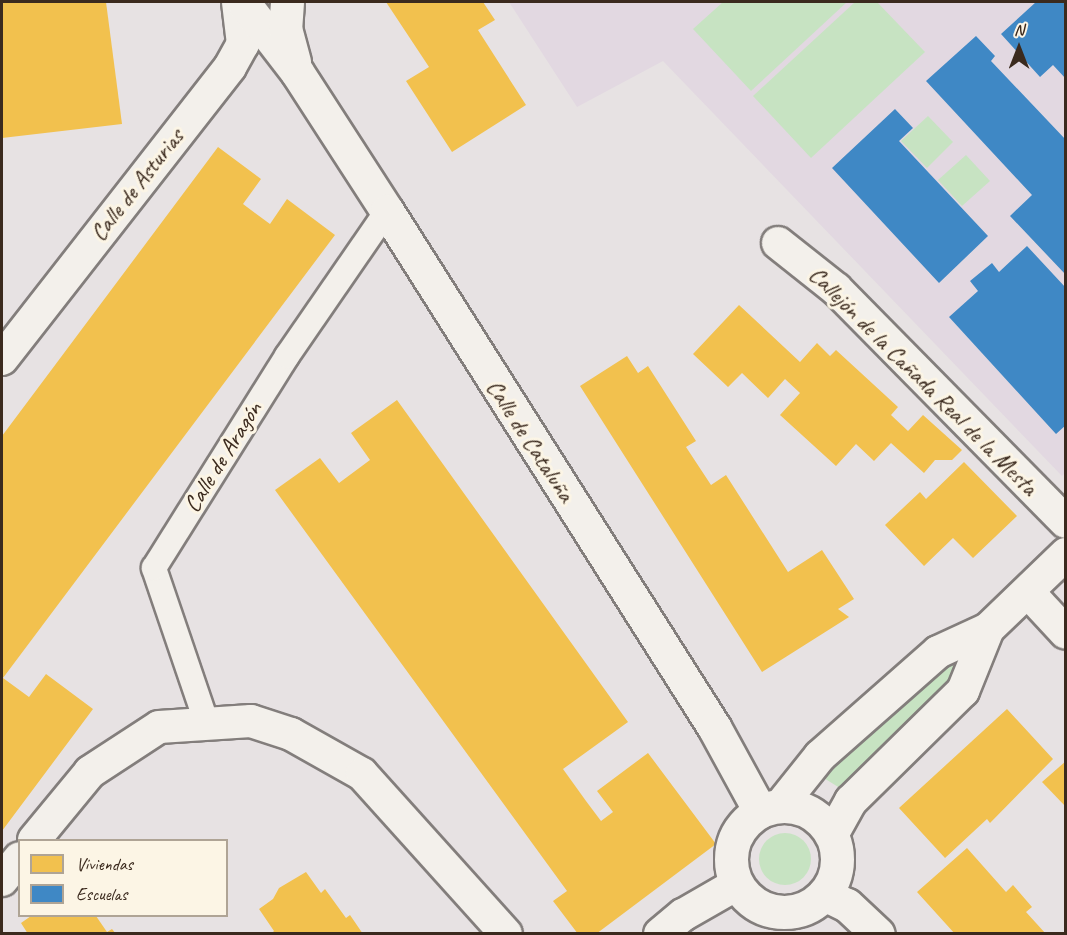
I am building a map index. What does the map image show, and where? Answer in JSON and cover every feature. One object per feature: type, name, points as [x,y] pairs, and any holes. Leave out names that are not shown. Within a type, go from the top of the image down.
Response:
[{"type":"main road","points":[[243,2],[297,72]]},
{"type":"main road","points":[[287,2],[285,28],[297,72]]},
{"type":"main road","name":"Calle de Cataluña","points":[[297,72],[714,728],[770,809]]},
{"type":"main road","points":[[770,809],[810,813],[832,835],[837,855],[835,876],[824,894],[808,906],[788,911],[768,909],[750,899],[737,884],[731,864],[733,843],[743,825],[770,809]]},
{"type":"main road","points":[[824,894],[846,905],[878,933]]},
{"type":"street","name":"Calle de Asturias","points":[[2,359],[230,67],[243,44],[238,2]]},
{"type":"street","name":"Calle de Aragón","points":[[207,724],[154,568],[287,356],[387,212]]},
{"type":"street","name":"Callejón de la Cañada Real de la Mesta","points":[[778,243],[836,289],[1065,522]]},
{"type":"street","points":[[770,809],[820,756],[938,652],[988,629],[1029,593],[1065,554]]},
{"type":"street","points":[[1029,593],[1065,633]]},
{"type":"street","points":[[832,835],[851,801],[963,691],[988,629]]},
{"type":"street","points":[[35,839],[90,772],[159,728],[251,721],[291,734],[362,774],[506,933]]},
{"type":"street","points":[[2,880],[18,860]]},
{"type":"street","points":[[660,933],[683,915],[737,884]]},
{"type":"shaded area","points":[[509,2],[1065,2],[1065,473],[1062,476],[663,61],[577,107]]},
{"type":"green space","points":[[723,2],[847,2],[751,91],[693,29]]},
{"type":"green space","points":[[855,2],[877,2],[925,52],[811,158],[753,96]]},
{"type":"green space","points":[[928,116],[953,142],[927,168],[901,141]]},
{"type":"green space","points":[[966,155],[990,181],[962,206],[938,180]]},
{"type":"green space","points":[[969,648],[947,687],[843,790],[819,775],[938,666]]},
{"type":"green space","points":[[780,833],[790,833],[804,840],[811,859],[804,878],[790,885],[780,885],[770,881],[763,874],[759,864],[759,854],[763,844],[770,837]]},
{"type":"building: Viviendas","points":[[2,2],[106,2],[122,124],[2,138]]},
{"type":"building: Viviendas","points":[[386,2],[483,2],[495,20],[478,30],[526,105],[452,152],[406,81],[429,67]]},
{"type":"building: Viviendas","points":[[218,147],[261,179],[243,204],[270,224],[287,199],[335,235],[3,678],[29,697],[46,674],[93,709],[2,831],[2,436]]},
{"type":"building: Viviendas","points":[[739,305],[800,362],[817,343],[830,356],[836,350],[898,407],[891,415],[908,431],[923,415],[962,450],[952,460],[935,460],[924,473],[891,443],[874,461],[856,444],[836,466],[780,415],[800,393],[785,379],[768,398],[742,373],[728,387],[693,354]]},
{"type":"building: Viviendas","points":[[627,356],[638,373],[648,366],[696,441],[686,447],[711,485],[726,475],[788,572],[822,550],[854,599],[838,609],[849,617],[762,672],[580,386]]},
{"type":"building: Viviendas","points":[[397,400],[628,722],[563,769],[601,821],[613,812],[597,791],[648,753],[716,844],[596,934],[578,934],[553,901],[567,891],[275,490],[320,458],[339,483],[370,460],[351,433]]},
{"type":"building: Viviendas","points":[[964,462],[1017,516],[973,558],[953,538],[924,566],[885,525],[920,492],[926,499]]},
{"type":"building: Viviendas","points":[[1007,709],[1053,759],[990,823],[987,819],[945,858],[899,808]]},
{"type":"building: Viviendas","points":[[1066,761],[1066,807],[1042,782]]},
{"type":"building: Viviendas","points":[[967,848],[1006,892],[1013,885],[1032,907],[1026,912],[1046,934],[955,934],[917,892]]},
{"type":"building: Viviendas","points":[[306,872],[321,893],[325,889],[346,918],[350,915],[363,934],[271,934],[274,931],[259,909],[273,899],[279,888]]},
{"type":"building: Viviendas","points":[[30,917],[97,917],[107,932],[112,929],[116,934],[28,934],[21,923]]},
{"type":"building: Escuelas","points":[[1036,2],[1066,2],[1066,79],[1053,65],[1040,77],[1001,34]]},
{"type":"building: Escuelas","points":[[976,36],[995,56],[991,61],[1066,140],[1066,275],[1010,216],[1032,195],[926,81]]},
{"type":"building: Escuelas","points":[[895,109],[913,128],[899,141],[988,236],[939,283],[832,168]]},
{"type":"building: Escuelas","points":[[1027,246],[1066,288],[1066,425],[1056,434],[949,317],[978,291],[970,281],[992,263],[999,272]]}]
